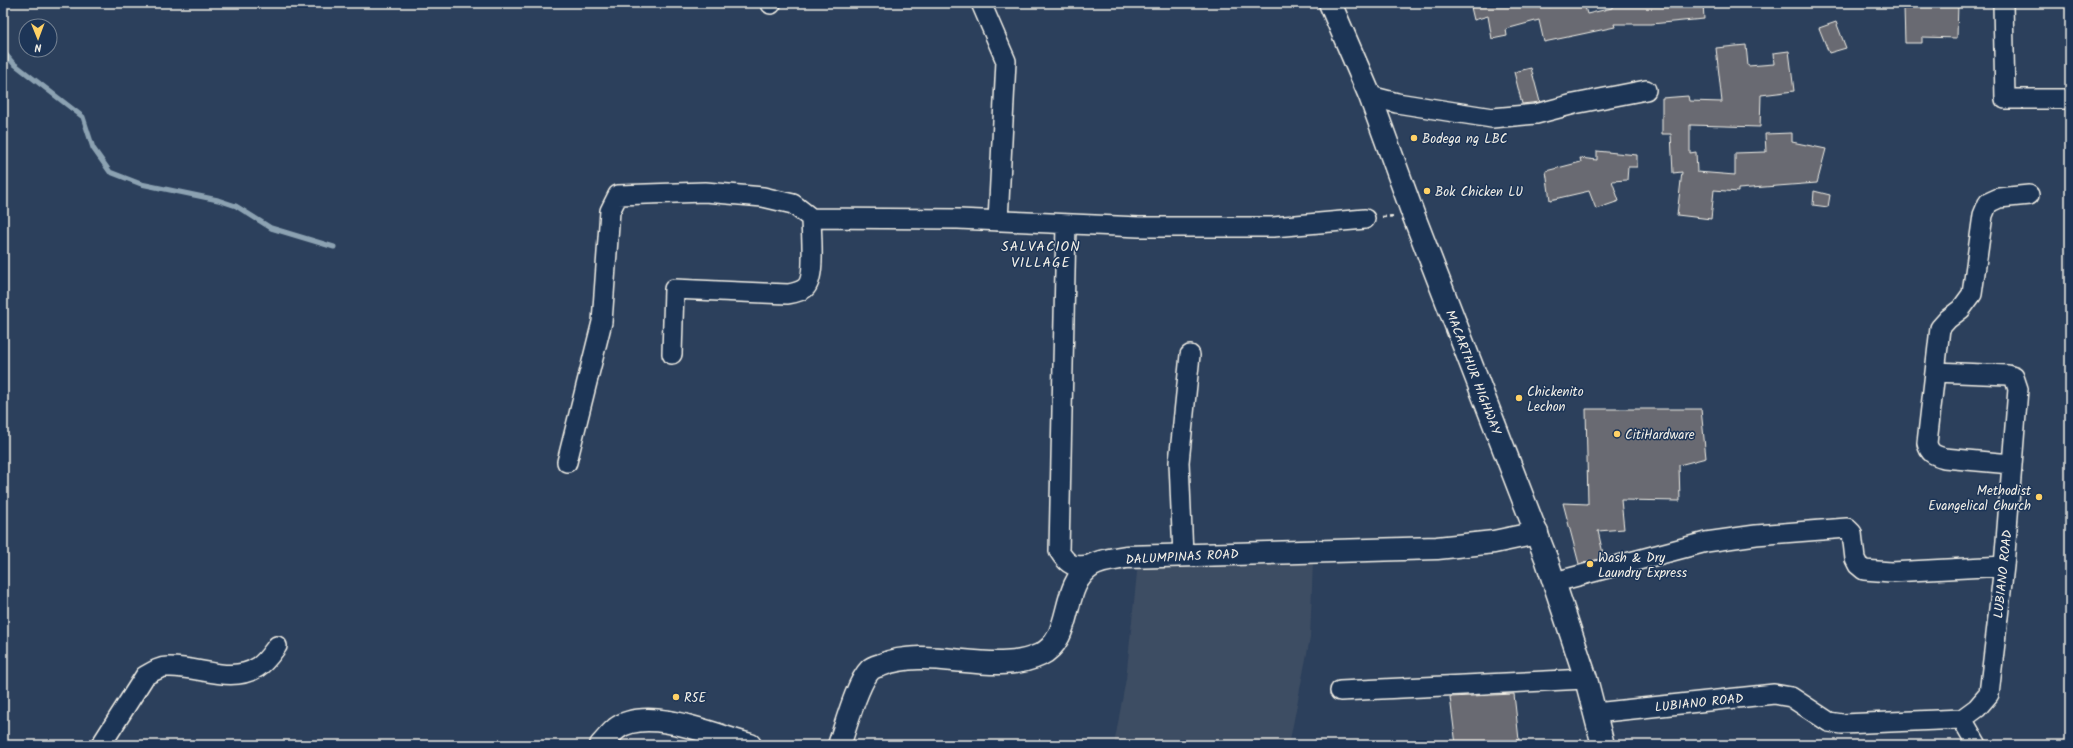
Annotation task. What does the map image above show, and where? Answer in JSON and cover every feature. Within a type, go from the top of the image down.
[{"type":"street","points":[[981,3],[1006,61],[998,221]]},
{"type":"street","points":[[2003,3],[2004,99],[2070,99]]},
{"type":"street","name":"MACARTHUR HIGHWAY","points":[[1333,4],[1370,96],[1413,214],[1555,582],[1586,679],[1603,745]]},
{"type":"street","points":[[1370,96],[1397,103],[1492,118],[1536,114],[1574,104],[1646,90]]},
{"type":"street","points":[[567,462],[602,322],[610,211],[618,195],[705,192],[763,197],[793,204],[810,218],[998,221],[1139,227],[1273,227],[1365,219]]},
{"type":"street","points":[[2011,464],[1944,458],[1930,452],[1927,443],[1940,328],[1948,319],[1962,309],[1972,294],[1983,215],[1988,203],[1999,198],[2029,195]]},
{"type":"street","points":[[672,354],[674,289],[788,294],[797,292],[806,287],[811,277],[810,218]]},
{"type":"street","points":[[1066,225],[1059,551],[1069,565],[1077,567],[1092,565]]},
{"type":"street","points":[[1183,555],[1179,462],[1190,355]]},
{"type":"street","name":"LUBIANO ROAD","points":[[1595,712],[1774,694],[1791,698],[1829,722],[1842,724],[1962,719],[1977,708],[1989,694],[2004,566],[2018,389],[2014,377],[2008,375],[1936,372]]},
{"type":"street","points":[[1555,582],[1706,542],[1756,535],[1847,528],[1852,533],[1855,559],[1858,565],[1864,570],[1891,572],[2004,566]]},
{"type":"street","name":"DALUMPINAS ROAD","points":[[1092,565],[1126,557],[1437,548],[1494,542],[1537,533]]},
{"type":"street","points":[[839,745],[859,690],[870,669],[892,661],[921,658],[982,662],[1014,661],[1040,654],[1052,646],[1062,632],[1070,595],[1082,575],[1092,565]]},
{"type":"street","points":[[101,745],[145,676],[154,670],[167,666],[228,674],[242,673],[257,668],[265,662],[277,646]]},
{"type":"street","points":[[1340,690],[1586,679]]},
{"type":"street","points":[[601,745],[617,729],[638,721],[654,719],[676,723],[750,745]]},
{"type":"street","points":[[1962,719],[1977,745]]},
{"type":"path","points":[[1365,219],[1413,214]]},
{"type":"shaded area","points":[[1313,561],[1310,638],[1289,745],[1114,745],[1126,679],[1138,563]]},
{"type":"building","points":[[1470,3],[1549,3],[1549,7],[1568,3],[1584,3],[1587,14],[1612,8],[1613,3],[1703,3],[1704,19],[1651,24],[1614,24],[1615,27],[1544,42],[1539,20],[1506,29],[1507,36],[1492,39],[1488,16],[1474,20]]},
{"type":"building","points":[[1927,3],[1958,3],[1957,38],[1922,37],[1922,43],[1905,43],[1904,7],[1927,6]]},
{"type":"building","points":[[1836,22],[1846,48],[1829,53],[1819,28]]},
{"type":"building","points":[[1746,45],[1748,66],[1774,64],[1773,53],[1789,51],[1794,91],[1761,95],[1760,127],[1690,125],[1690,153],[1696,152],[1697,172],[1735,175],[1735,153],[1766,152],[1765,134],[1792,133],[1792,142],[1826,149],[1817,183],[1738,189],[1738,192],[1714,190],[1711,219],[1677,215],[1682,172],[1673,173],[1671,134],[1662,134],[1662,98],[1688,96],[1689,101],[1722,102],[1716,48]]},
{"type":"building","points":[[1531,68],[1540,102],[1522,104],[1514,72]]},
{"type":"building","points":[[1597,151],[1637,155],[1637,167],[1628,167],[1627,180],[1612,181],[1619,201],[1596,209],[1589,191],[1550,200],[1546,171],[1581,162],[1580,158],[1597,160]]},
{"type":"building","points":[[1814,191],[1830,195],[1828,207],[1813,205]]},
{"type":"building","points":[[1586,409],[1701,409],[1706,458],[1679,465],[1680,501],[1621,500],[1624,529],[1598,531],[1604,558],[1579,564],[1563,503],[1588,504]]},
{"type":"building","points":[[1514,694],[1519,740],[1456,745],[1450,697]]},
{"type":"waterway","points":[[3,51],[13,63],[83,117],[93,148],[110,172],[141,184],[218,200],[236,206],[271,228],[334,247]]},
{"type":"place","name":"Bodega ng LBC","points":[[1414,138]]},
{"type":"place","name":"Bok Chicken LU","points":[[1427,191]]},
{"type":"place","name":"Chickenito Lechon","points":[[1519,398]]},
{"type":"place","name":"CitiHardware","points":[[1617,434]]},
{"type":"place","name":"Methodist Evangelical Church","points":[[2039,497]]},
{"type":"place","name":"Wash & Dry Laundry Express","points":[[1590,564]]},
{"type":"place","name":"R5E","points":[[676,697]]},
{"type":"district","name":"SALVACION VILLAGE","points":[[1041,254]]}]
